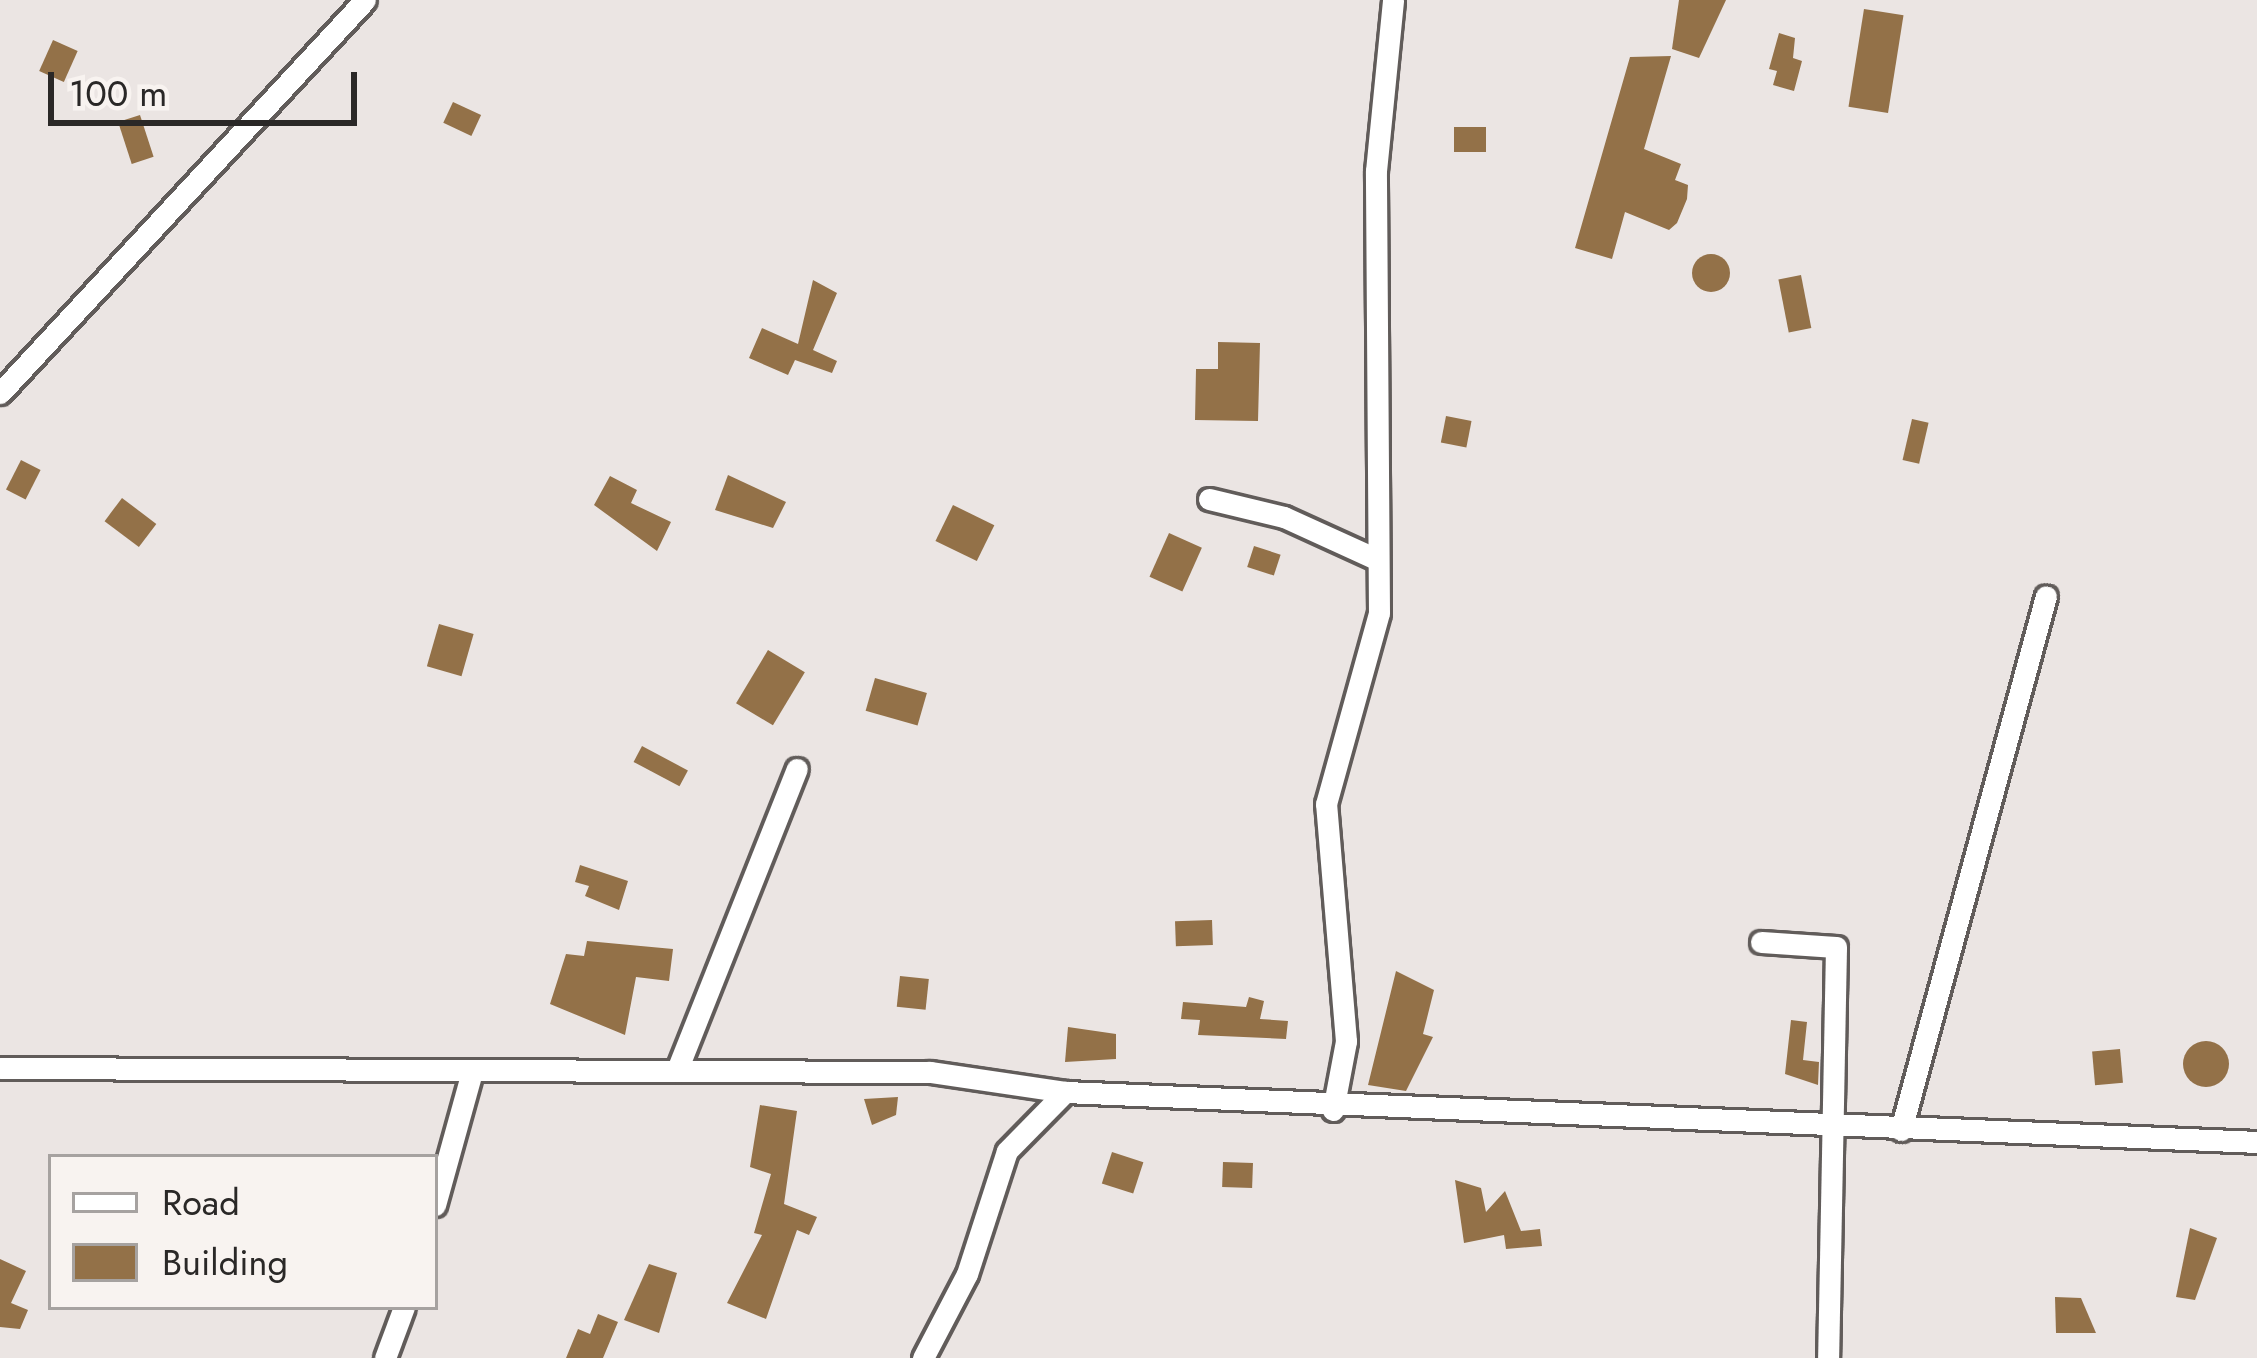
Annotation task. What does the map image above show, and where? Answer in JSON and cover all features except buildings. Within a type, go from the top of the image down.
[{"type":"street","points":[[0,393],[365,0]]},
{"type":"street","points":[[1333,1110],[1346,1041],[1326,804],[1375,640],[1376,171],[1393,0]]},
{"type":"street","points":[[1209,499],[1284,517],[1376,559]]},
{"type":"street","points":[[1901,1130],[2046,596]]},
{"type":"street","points":[[677,1070],[796,769]]},
{"type":"street","points":[[1761,942],[1836,946],[1828,1358]]},
{"type":"street","points":[[0,1068],[929,1072],[1064,1092],[1333,1110],[1833,1122],[1901,1130],[2257,1142]]},
{"type":"street","points":[[438,1194],[472,1072]]},
{"type":"street","points":[[923,1358],[967,1274],[1007,1151],[1064,1092]]},
{"type":"street","points":[[385,1358],[403,1310]]}]
